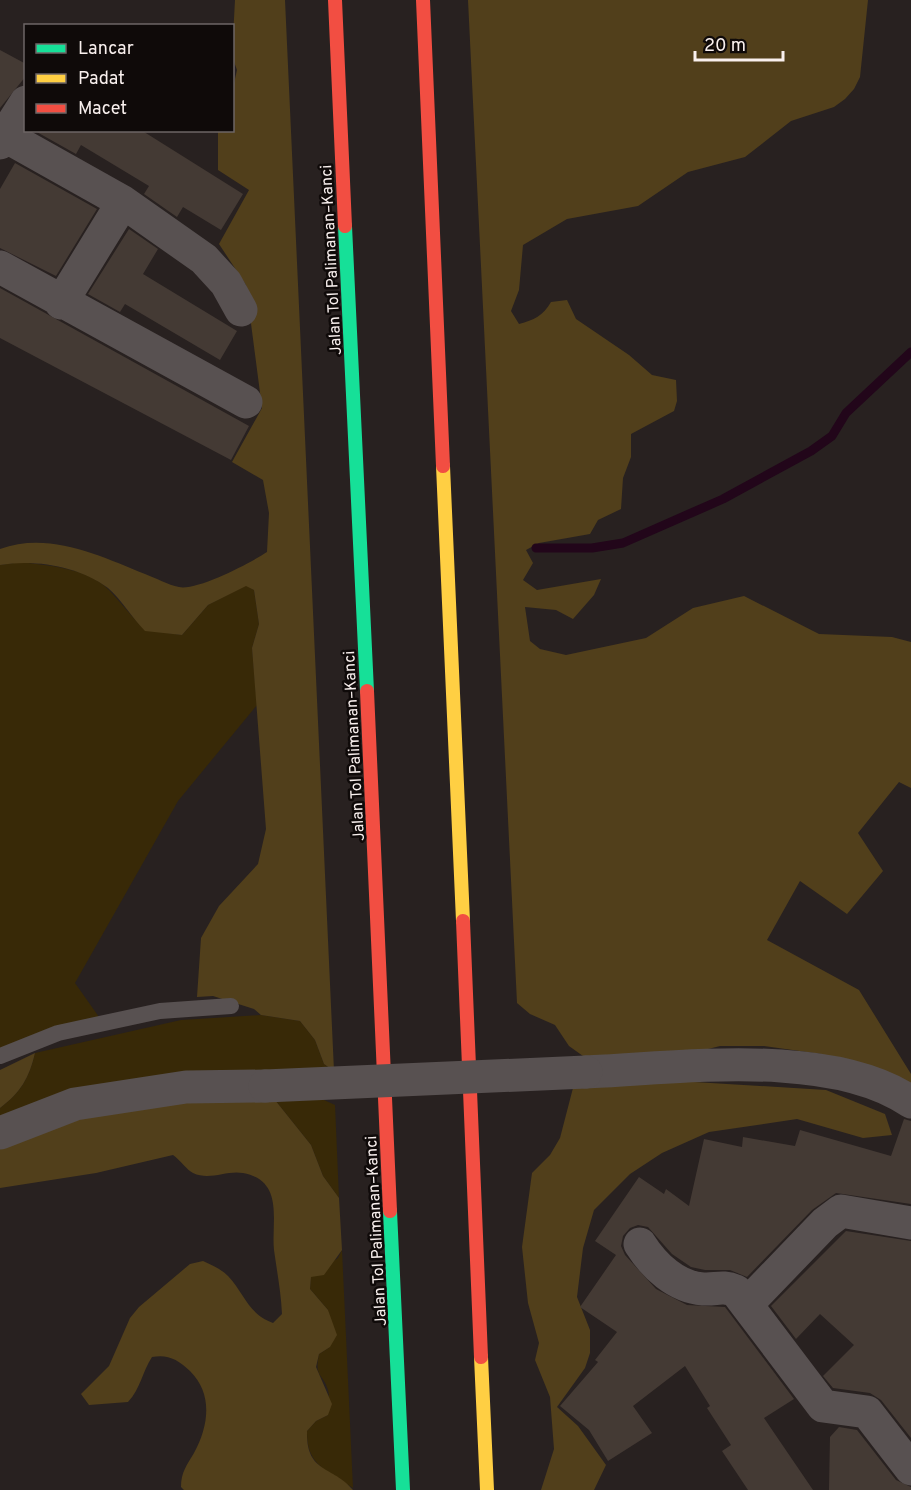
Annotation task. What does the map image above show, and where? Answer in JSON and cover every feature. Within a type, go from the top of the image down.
[{"type":"highway","name":"Jalan Tol Palimanan–Kanci","points":[[335,0],[403,1490]]},
{"type":"highway","points":[[423,0],[487,1490]]},
{"type":"street","points":[[24,105],[2,137],[123,202],[204,259],[226,283],[241,310]]},
{"type":"street","points":[[61,303],[123,202]]},
{"type":"street","points":[[0,267],[61,303],[246,402]]},
{"type":"street","points":[[0,1133],[75,1104],[186,1088],[746,1066],[792,1067],[839,1074],[869,1082],[911,1102]]},
{"type":"street","points":[[747,1304],[825,1223],[842,1211],[911,1223]]},
{"type":"street","points":[[640,1244],[651,1261],[682,1284],[704,1290],[723,1286],[736,1291],[823,1406],[867,1412],[911,1469]]},
{"type":"lane","points":[[0,1056],[58,1033],[149,1014],[231,1006]]},
{"type":"shaded area","points":[[235,0],[285,0],[334,1071],[324,1064],[315,1040],[300,1021],[261,1015],[254,1009],[213,996],[197,997],[201,938],[219,906],[258,864],[266,829],[252,648],[259,624],[254,590],[246,586],[208,605],[182,635],[145,631],[108,588],[84,574],[42,564],[0,565],[0,549],[18,544],[56,544],[92,553],[171,585],[187,587],[224,575],[267,552],[269,513],[263,480],[232,462],[262,408],[246,285],[219,244],[249,190],[218,170],[218,132],[234,132],[234,84],[237,70],[234,62]]},
{"type":"shaded area","points":[[468,0],[868,0],[860,77],[854,89],[845,99],[834,107],[791,121],[745,157],[688,172],[638,206],[567,219],[523,245],[519,290],[511,311],[519,324],[538,317],[551,302],[567,300],[576,319],[629,355],[652,375],[676,380],[677,401],[674,411],[631,434],[631,457],[623,478],[621,509],[598,520],[590,534],[539,543],[526,550],[533,563],[523,580],[537,590],[601,579],[594,595],[573,619],[556,610],[525,607],[530,641],[540,649],[566,655],[646,638],[693,608],[744,596],[819,634],[892,637],[911,642],[911,788],[899,782],[858,833],[883,871],[847,914],[800,881],[767,940],[859,990],[911,1074],[911,1093],[821,1054],[764,1046],[720,1046],[673,1058],[583,1056],[569,1046],[555,1025],[530,1014],[517,1003]]},
{"type":"shaded area","points":[[21,562],[68,569],[91,577],[110,591],[145,630],[182,635],[208,605],[246,585],[254,590],[259,624],[252,648],[257,705],[178,801],[75,983],[99,1017],[0,1049],[0,565]]},
{"type":"shaded area","points":[[261,1015],[300,1021],[315,1040],[324,1064],[334,1071],[0,1121],[0,1108],[23,1084],[35,1053],[181,1020]]},
{"type":"shaded area","points":[[35,1053],[23,1084],[0,1108],[0,1070]]},
{"type":"shaded area","points":[[678,1081],[826,1090],[885,1114],[892,1135],[863,1138],[797,1119],[709,1132],[662,1153],[630,1174],[594,1210],[583,1248],[577,1297],[590,1330],[590,1353],[585,1368],[557,1407],[578,1426],[606,1465],[594,1490],[541,1490],[554,1449],[550,1397],[535,1360],[539,1343],[528,1303],[522,1247],[532,1173],[550,1155],[560,1138],[573,1088]]},
{"type":"shaded area","points":[[271,1095],[324,1100],[335,1105],[339,1198],[323,1176],[311,1145]]},
{"type":"shaded area","points":[[271,1095],[311,1145],[323,1176],[339,1198],[342,1250],[324,1275],[311,1277],[310,1289],[328,1310],[337,1335],[330,1347],[319,1354],[316,1367],[332,1404],[328,1415],[316,1421],[307,1431],[308,1445],[316,1462],[353,1490],[184,1490],[181,1487],[182,1477],[203,1432],[206,1410],[202,1390],[186,1367],[167,1357],[152,1357],[136,1391],[128,1402],[89,1405],[81,1394],[109,1366],[130,1318],[139,1307],[190,1264],[203,1261],[222,1271],[234,1283],[252,1309],[265,1319],[273,1323],[282,1314],[274,1250],[273,1204],[270,1193],[265,1184],[256,1177],[237,1172],[212,1176],[199,1175],[191,1172],[173,1155],[96,1173],[0,1188],[0,1144],[107,1109]]},
{"type":"shaded area","points":[[342,1250],[353,1488],[320,1466],[314,1459],[310,1452],[307,1431],[316,1421],[328,1415],[329,1399],[328,1390],[318,1371],[319,1354],[330,1347],[328,1310],[310,1289],[311,1276],[338,1258]]},
{"type":"building","points":[[0,50],[24,63],[24,78],[0,108]]},
{"type":"building","points":[[37,132],[144,132],[243,194],[221,230],[183,207],[177,217],[144,194],[149,186],[81,145],[76,154]]},
{"type":"building","points":[[15,163],[97,209],[56,276],[0,248],[0,189]]},
{"type":"building","points":[[129,229],[158,249],[143,274],[237,331],[220,360],[125,304],[120,312],[88,294]]},
{"type":"building","points":[[0,288],[249,426],[231,460],[0,338]]},
{"type":"building","points":[[904,1119],[911,1121],[911,1204],[836,1193],[812,1210],[747,1277],[730,1270],[705,1270],[691,1267],[672,1254],[648,1227],[638,1225],[630,1228],[623,1236],[621,1246],[625,1255],[656,1289],[687,1305],[725,1307],[794,1399],[764,1418],[813,1490],[748,1490],[722,1451],[731,1445],[707,1408],[710,1406],[685,1366],[633,1406],[652,1433],[608,1461],[589,1430],[560,1406],[598,1362],[595,1360],[617,1332],[580,1307],[616,1255],[595,1241],[639,1177],[664,1194],[666,1189],[689,1206],[704,1139],[742,1147],[743,1137],[795,1146],[800,1130],[891,1156]]},
{"type":"building","points":[[846,1231],[911,1241],[911,1438],[881,1400],[870,1393],[833,1388],[823,1376],[854,1345],[820,1314],[796,1339],[771,1306]]},
{"type":"building","points":[[839,1427],[857,1430],[896,1480],[911,1487],[911,1490],[829,1490],[830,1437]]},
{"type":"waterway","points":[[536,548],[592,548],[623,543],[723,499],[811,451],[832,436],[846,413],[911,352]]},
{"type":"traffic: fast","points":[[345,226],[367,691]]},
{"type":"traffic: fast","points":[[390,1211],[403,1490]]},
{"type":"traffic: slow","points":[[443,466],[463,921]]},
{"type":"traffic: slow","points":[[481,1357],[487,1490]]},
{"type":"traffic: jam","points":[[335,0],[345,226]]},
{"type":"traffic: jam","points":[[423,0],[443,466]]},
{"type":"traffic: jam","points":[[367,691],[390,1211]]},
{"type":"traffic: jam","points":[[463,921],[481,1357]]}]
